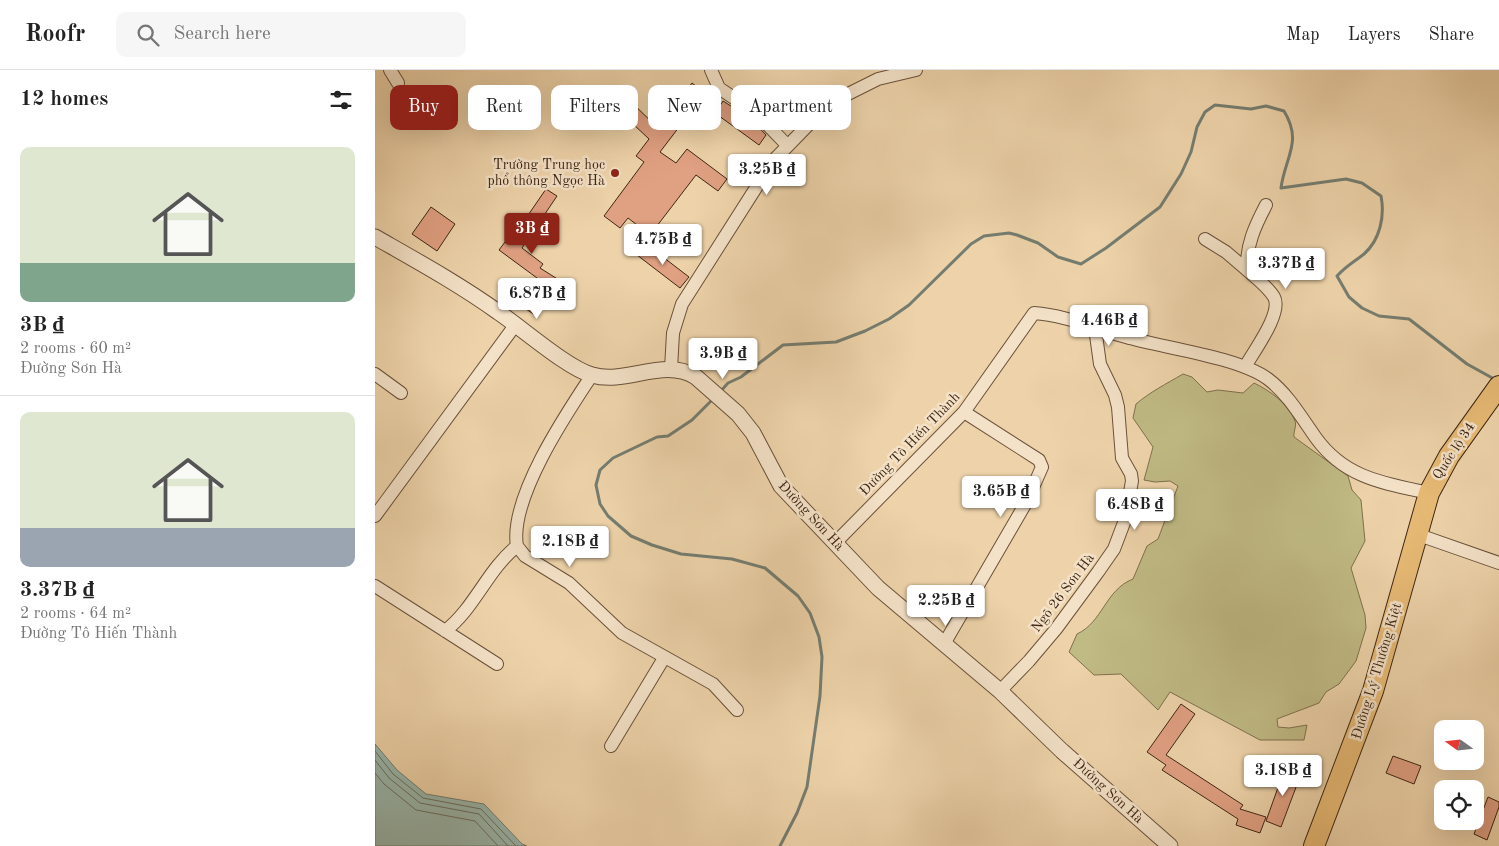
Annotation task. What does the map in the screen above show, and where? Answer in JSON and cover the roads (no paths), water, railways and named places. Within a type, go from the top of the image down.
[{"type":"highway","name":"Quốc lộ 34","points":[[1429,493],[1449,456],[1497,389]]},
{"type":"highway","name":"Đường Lý Thường Kiệt","points":[[1314,846],[1373,691],[1429,493]]},
{"type":"street","points":[[390,70],[397,83]]},
{"type":"street","points":[[711,70],[719,88],[756,113],[787,145]]},
{"type":"street","points":[[671,368],[673,333],[682,304],[773,161],[820,114],[849,93],[878,79],[915,70]]},
{"type":"street","points":[[1247,270],[1247,250],[1266,205]]},
{"type":"street","name":"Đường Sơn Hà","points":[[375,236],[462,288],[570,363],[592,375],[616,377],[671,368],[688,372],[696,377],[731,406],[753,434],[781,486],[836,542],[877,588],[1000,691],[1062,751],[1170,846]]},
{"type":"street","points":[[1205,239],[1226,252],[1247,270],[1273,295],[1277,306],[1273,319],[1245,367]]},
{"type":"street","name":"Đường Tô Hiến Thành","points":[[836,542],[964,412],[1034,313],[1245,367],[1259,373],[1275,385],[1299,412],[1326,449],[1356,473],[1390,485],[1429,493]]},
{"type":"street","points":[[375,516],[516,324]]},
{"type":"street","name":"Ngõ 26 Sơn Hà","points":[[1000,691],[1056,629],[1114,549],[1125,520],[1132,481],[1131,474],[1123,464],[1115,395],[1100,364],[1095,328]]},
{"type":"street","points":[[375,374],[401,393]]},
{"type":"street","points":[[592,375],[561,422],[525,496],[516,525],[517,546],[525,556],[569,583],[622,633],[713,684],[737,710]]},
{"type":"street","points":[[944,644],[1017,518],[1042,467],[1039,460],[964,412]]},
{"type":"street","points":[[1416,534],[1499,563]]},
{"type":"street","points":[[445,631],[464,615],[491,571],[517,546]]},
{"type":"street","points":[[375,586],[497,664]]},
{"type":"street","points":[[611,746],[664,658]]},
{"type":"water","points":[[375,744],[397,770],[426,794],[484,804],[522,844],[527,846],[375,846]]},
{"type":"waterway","points":[[720,392],[728,383],[741,377],[783,345],[836,342],[889,319],[909,305],[971,244],[984,236],[1009,233],[1017,235],[1038,243],[1058,257],[1081,264],[1106,248],[1160,207],[1181,174],[1191,152],[1197,127],[1205,112],[1215,105],[1251,109],[1266,106],[1284,111],[1292,132],[1292,141],[1281,188],[1346,179],[1362,183],[1381,196],[1382,219],[1374,242],[1364,254],[1337,276],[1349,297],[1362,308],[1379,316],[1409,319],[1467,364],[1496,380]]},
{"type":"waterway","points":[[714,398],[692,420],[668,436],[657,437],[613,458],[600,470],[596,485],[600,504],[608,516],[631,536],[681,554],[732,559],[765,568],[798,596],[810,613],[819,637],[822,657],[820,696],[807,787],[797,813],[780,846]]},
{"type":"place","name":"Trường Trung học phổ thông Ngọc Hà","points":[[615,173]]}]
